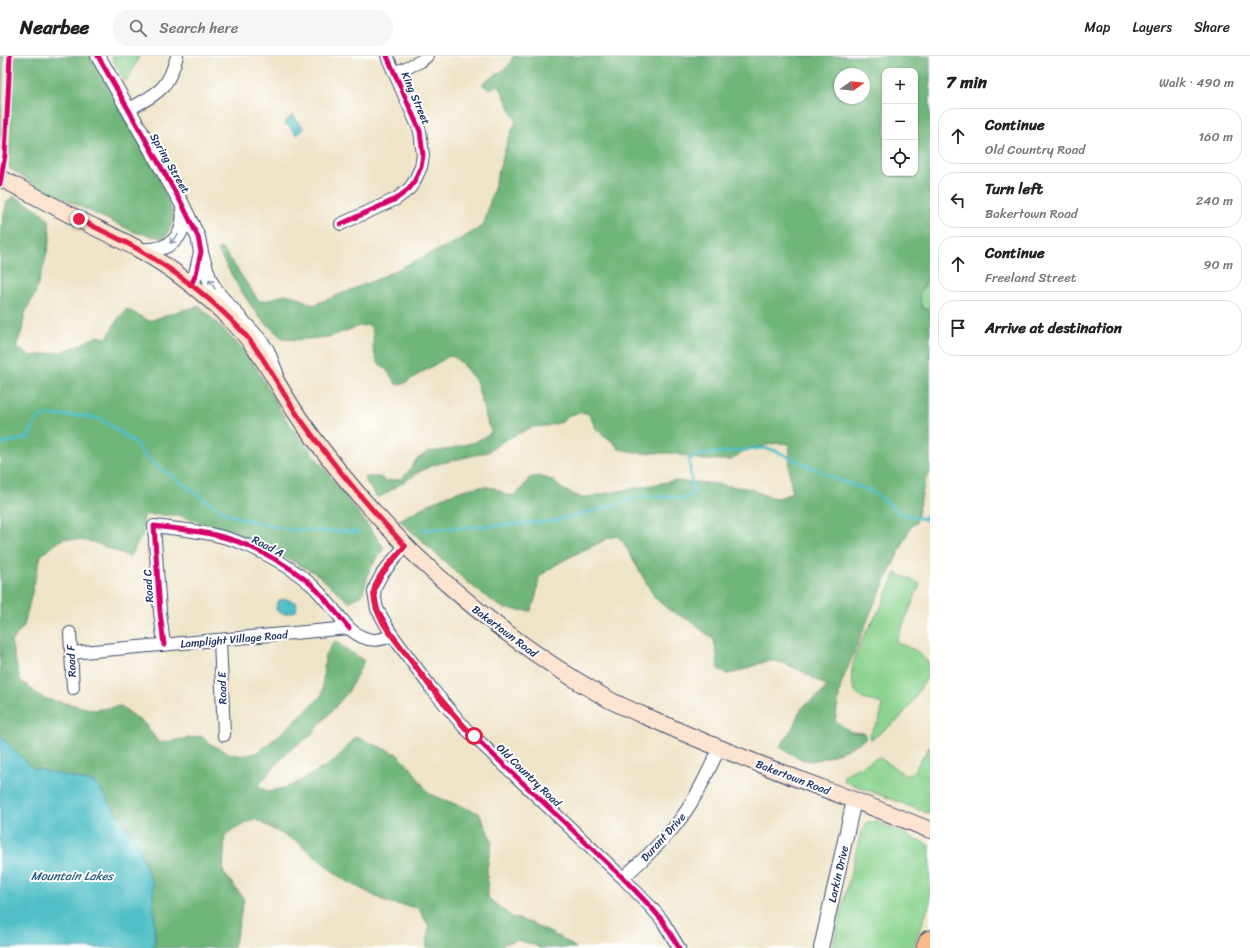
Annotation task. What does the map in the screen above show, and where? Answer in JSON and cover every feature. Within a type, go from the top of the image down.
[{"type":"highway","points":[[927,948],[930,941]]},
{"type":"main road","name":"Bakertown Road","points":[[0,178],[140,250],[191,284],[242,331],[261,356],[300,419],[349,484],[405,546],[484,616],[544,661],[608,699],[718,749],[930,830]]},
{"type":"street","name":"Spring Street","points":[[98,56],[182,204],[198,237],[201,252],[196,274],[191,284]]},
{"type":"street","points":[[128,110],[162,89],[171,75],[177,56]]},
{"type":"street","name":"King Street","points":[[341,224],[396,199],[409,189],[421,167],[424,155],[420,131],[386,56]]},
{"type":"street","points":[[395,73],[421,61],[427,56]]},
{"type":"street","points":[[140,250],[149,251],[164,247],[176,238],[184,225],[182,204]]},
{"type":"street","points":[[201,252],[207,274],[219,295],[267,350],[280,385]]},
{"type":"street","name":"Road A","points":[[154,526],[217,535],[233,540],[273,559],[296,572],[312,586],[349,628]]},
{"type":"street","name":"Road C","points":[[154,526],[160,612],[164,645]]},
{"type":"street","name":"Old Country Road","points":[[405,546],[382,574],[374,592],[377,609],[392,635],[436,694],[465,728],[623,878],[662,920],[679,948]]},
{"type":"street","points":[[349,628],[361,637],[372,641],[392,635]]},
{"type":"street","name":"Lamplight Village Road","points":[[71,653],[349,628]]},
{"type":"street","name":"Road F","points":[[70,633],[73,688]]},
{"type":"street","name":"Road E","points":[[220,640],[224,735]]},
{"type":"street","name":"Durant Drive","points":[[623,878],[676,826],[701,787],[718,749]]},
{"type":"street","name":"Larkin Drive","points":[[821,948],[854,800]]},
{"type":"green space","points":[[0,56],[4,56],[0,148]]},
{"type":"green space","points":[[14,56],[91,56],[154,166],[175,218],[165,239],[134,232],[37,186],[9,168]]},
{"type":"green space","points":[[111,56],[139,56],[131,74],[125,82]]},
{"type":"green space","points":[[513,56],[930,56],[930,276],[919,294],[922,308],[930,310],[930,473],[925,481],[916,523],[911,526],[873,607],[841,684],[835,721],[851,732],[864,733],[866,738],[845,750],[819,760],[811,761],[798,758],[780,747],[793,727],[799,712],[805,705],[821,694],[827,686],[790,666],[775,661],[763,662],[730,674],[726,674],[718,669],[714,640],[689,620],[669,610],[655,598],[623,542],[617,536],[609,538],[572,556],[555,565],[539,577],[536,596],[531,611],[505,609],[496,604],[467,582],[399,520],[445,496],[471,488],[494,488],[510,496],[521,489],[529,478],[538,476],[552,480],[562,489],[582,498],[673,481],[709,483],[752,489],[764,495],[776,498],[782,497],[792,492],[789,470],[789,444],[778,443],[753,448],[742,452],[731,460],[703,460],[672,453],[640,453],[619,449],[613,442],[597,430],[588,413],[578,413],[569,415],[562,422],[546,426],[532,427],[503,441],[488,452],[433,465],[419,472],[385,494],[379,497],[376,496],[364,479],[366,477],[380,477],[385,481],[401,479],[409,471],[416,460],[428,452],[445,450],[475,442],[490,434],[491,430],[488,425],[476,381],[461,363],[454,357],[449,356],[403,384],[397,385],[387,370],[378,363],[373,349],[373,333],[369,325],[360,326],[329,337],[295,340],[282,338],[260,318],[239,288],[217,249],[221,248],[226,253],[259,301],[269,300],[285,294],[297,297],[313,305],[373,281],[459,240],[478,229],[484,223],[507,142],[516,121],[499,85],[489,89],[482,84],[505,69]]},
{"type":"green space","points":[[13,196],[39,210],[49,220],[50,239],[35,294],[25,313],[22,330],[16,348],[31,356],[61,352],[78,346],[97,336],[107,338],[117,320],[127,309],[149,321],[200,306],[248,354],[286,419],[384,548],[370,569],[362,595],[349,602],[317,574],[249,539],[178,515],[144,515],[142,536],[129,557],[94,542],[64,538],[41,555],[24,626],[11,642],[20,680],[43,698],[95,710],[121,706],[146,725],[159,743],[201,736],[213,745],[227,752],[250,755],[259,751],[272,741],[322,695],[325,655],[335,641],[364,661],[348,692],[310,736],[287,752],[258,786],[269,792],[293,785],[335,761],[356,737],[397,754],[411,768],[429,794],[479,813],[492,841],[487,869],[488,898],[512,917],[531,923],[565,940],[576,948],[538,948],[537,946],[517,940],[503,944],[503,948],[426,948],[429,926],[418,908],[386,902],[341,878],[299,843],[254,819],[225,835],[223,872],[244,899],[234,948],[135,948],[0,767],[0,233],[7,202]]},
{"type":"green space","points":[[930,276],[930,310],[922,308],[919,294]]},
{"type":"green space","points":[[896,573],[920,584],[896,642],[919,652],[924,659],[930,663],[930,673],[900,718],[870,739],[869,735],[879,721],[883,705],[864,699],[858,695],[853,685],[851,674],[853,662],[863,638],[881,607]]},
{"type":"green space","points":[[930,746],[930,814],[844,781],[843,778],[846,774],[879,757],[905,775],[912,774]]},
{"type":"green space","points":[[876,821],[930,846],[930,903],[913,948],[832,948],[861,832],[867,822]]},
{"type":"water","points":[[293,115],[304,129],[297,135],[288,125],[287,126],[285,122]]},
{"type":"water","points":[[286,599],[297,603],[296,611],[284,614],[276,610],[277,602],[279,602],[279,600]]},
{"type":"water","name":"Mountain Lakes","points":[[0,736],[33,768],[96,783],[135,839],[153,885],[155,944],[152,948],[0,948]]},
{"type":"waterway","points":[[0,446],[3,443],[28,438],[33,426],[39,418],[50,415],[85,416],[101,419],[135,443],[147,458],[159,467],[219,509],[233,516],[291,530],[359,532]]},
{"type":"waterway","points":[[421,530],[554,521],[615,505],[635,498],[647,496],[686,498],[693,494],[689,460],[695,455],[763,448],[776,451],[841,481],[868,490],[882,498],[900,514],[930,520]]},
{"type":"waterway","points":[[923,519],[930,512]]},
{"type":"cycle path","points":[[0,184],[5,155],[10,56]]},
{"type":"cycle path","points":[[98,56],[182,204],[198,237],[201,252],[196,274],[191,285]]},
{"type":"cycle path","points":[[341,224],[396,199],[409,189],[421,167],[423,155],[420,131],[387,56]]},
{"type":"cycle path","points":[[164,645],[160,612],[154,526],[215,535],[228,538],[254,548],[280,562],[313,586],[349,628]]},
{"type":"cycle path","points":[[405,546],[382,574],[374,592],[377,609],[392,635],[432,689],[465,728],[623,878],[662,920],[679,948]]},
{"type":"route","points":[[79,219],[140,250],[176,273],[191,284],[233,321],[251,342],[280,385],[300,419],[349,484],[405,546],[382,574],[376,585],[374,598],[377,609],[383,622],[392,635],[447,708],[474,736]]}]
